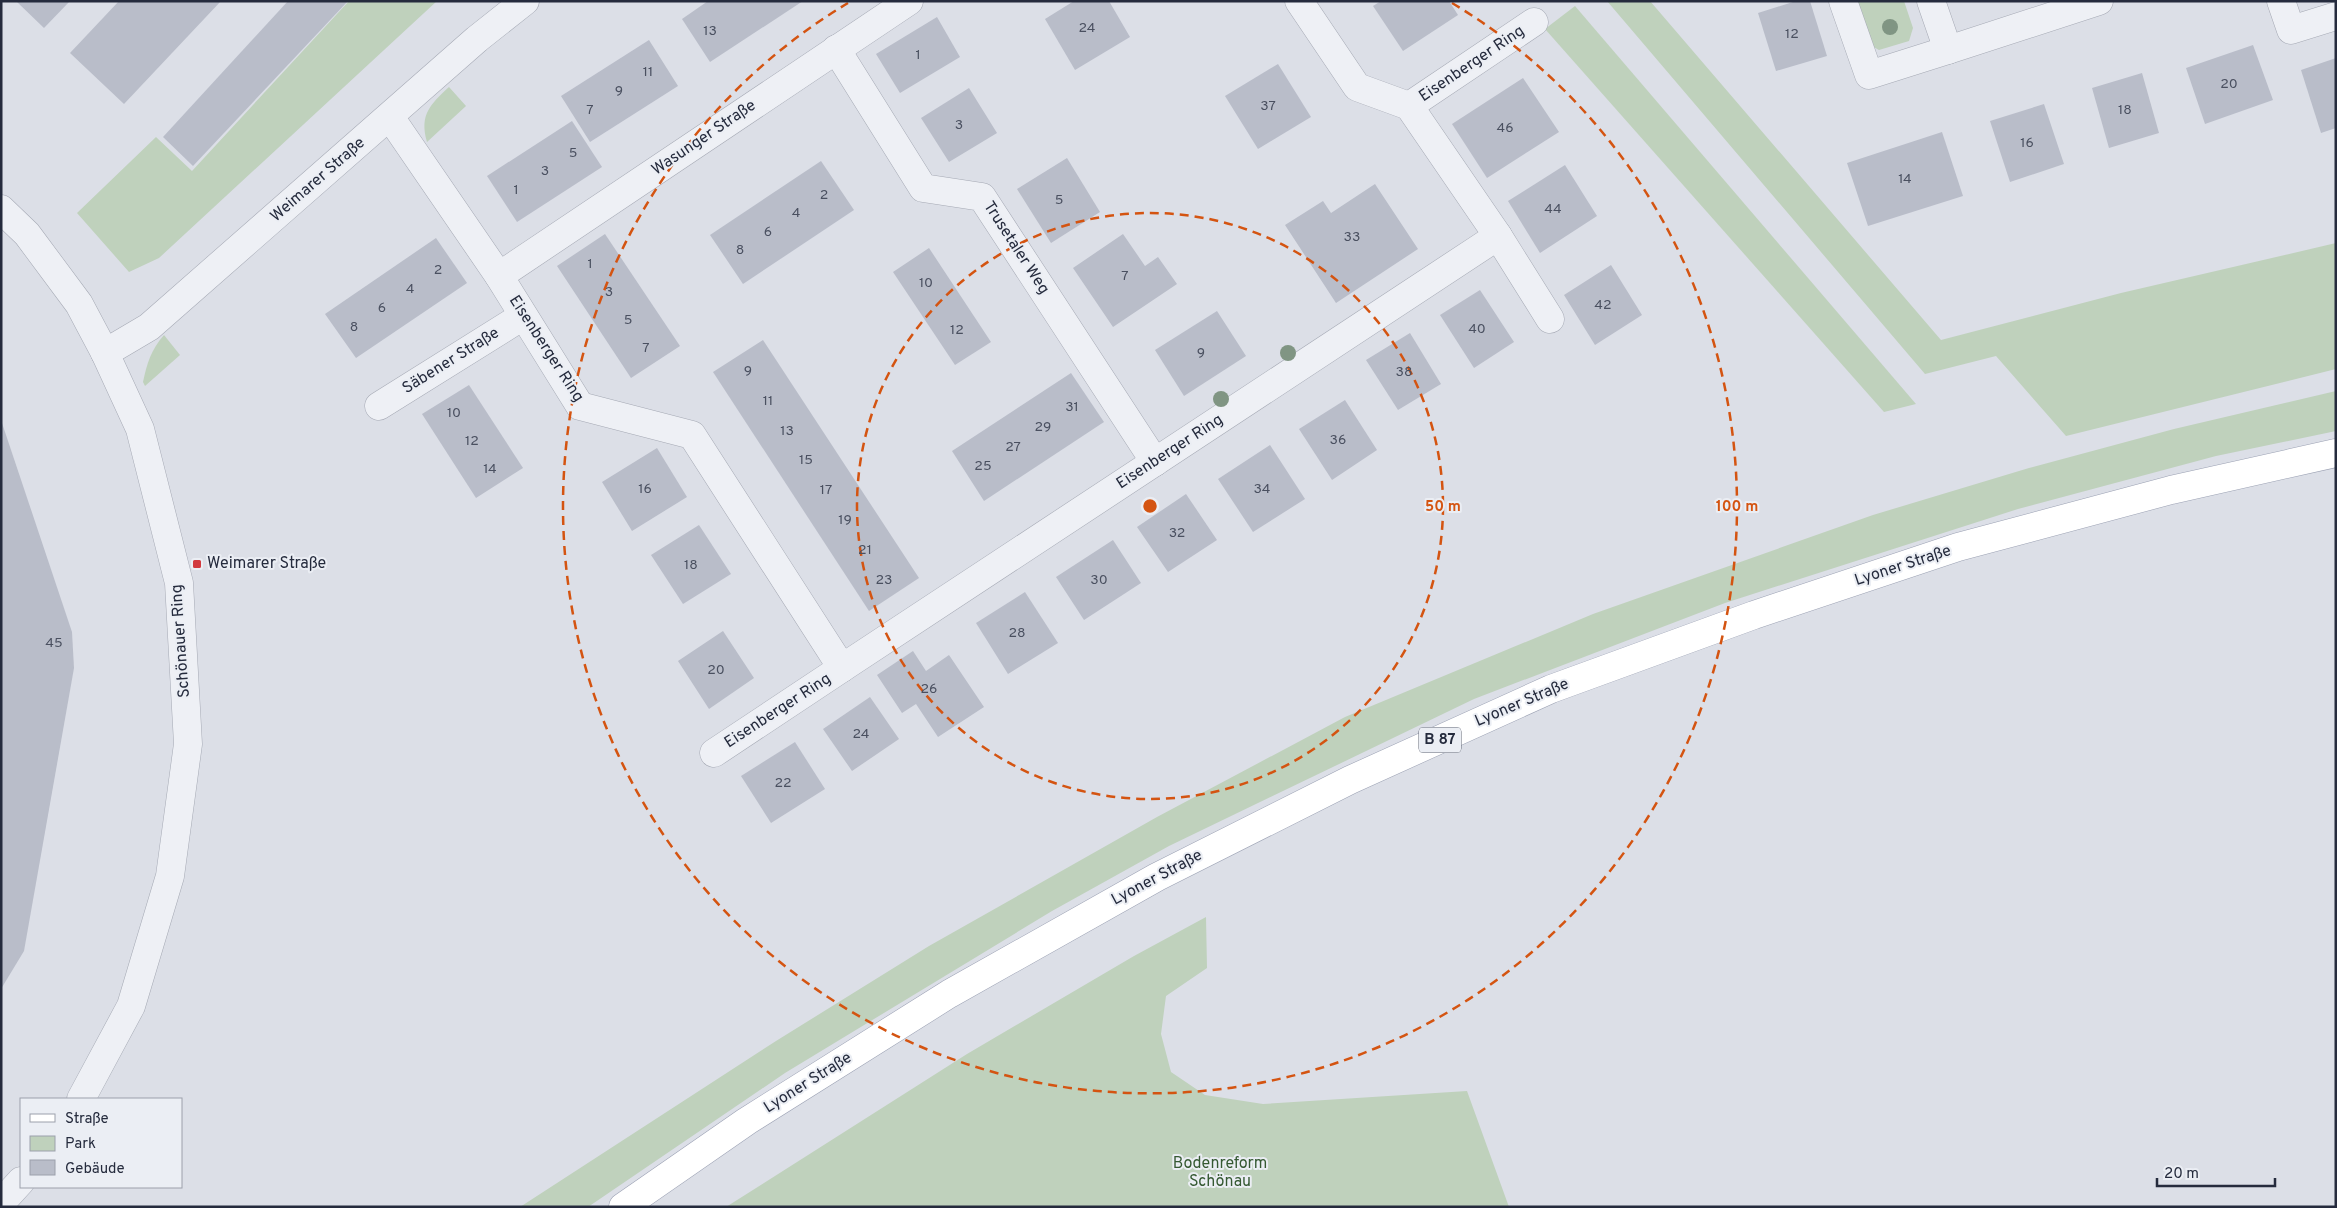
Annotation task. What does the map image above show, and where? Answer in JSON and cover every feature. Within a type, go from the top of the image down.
[{"type":"main road","name":"Lyoner Straße","points":[[623,1207],[747,1121],[949,994],[1157,877],[1350,780],[1551,690],[1754,615],[1958,547],[2171,490],[2336,453]]},
{"type":"street","name":"Weimarer Straße","points":[[105,353],[150,327],[477,39],[525,1]]},
{"type":"street","name":"Wasunger Straße","points":[[499,276],[909,1]]},
{"type":"street","name":"Eisenberger Ring","points":[[1300,1],[1357,87],[1409,106],[1498,236],[1550,319]]},
{"type":"street","points":[[1843,1],[1869,74],[2099,1]]},
{"type":"street","points":[[1931,1],[1948,50]]},
{"type":"street","points":[[2281,1],[2291,30],[2336,16]]},
{"type":"street","name":"Eisenberger Ring","points":[[1409,106],[1534,22]]},
{"type":"street","name":"Trusetaler Weg","points":[[836,49],[923,188],[982,197],[1155,462]]},
{"type":"street","name":"Eisenberger Ring","points":[[390,117],[499,276],[580,406],[692,435],[842,668]]},
{"type":"street","name":"Schönauer Ring","points":[[1,209],[27,234],[79,304],[105,353],[140,429],[179,584],[188,744],[170,876],[131,1006],[82,1098]]},
{"type":"street","name":"Eisenberger Ring","points":[[714,753],[1498,236]]},
{"type":"street","name":"Säbener Straße","points":[[379,406],[523,316]]},
{"type":"street","points":[[1,1203],[20,1182]]},
{"type":"green space","points":[[349,1],[437,1],[159,258],[129,272],[77,213],[156,137],[192,171]]},
{"type":"green space","points":[[1607,1],[1650,1],[1941,340],[2121,293],[2336,243],[2336,369],[2066,436],[1996,356],[1925,374]]},
{"type":"green space","points":[[1853,1],[1904,1],[1913,28],[1909,41],[1879,50],[1868,44]]},
{"type":"green space","points":[[1575,6],[1916,404],[1884,412],[1545,29]]},
{"type":"green space","points":[[449,87],[466,106],[427,142],[425,124],[428,110]]},
{"type":"green space","points":[[164,335],[180,355],[145,386],[143,382],[148,363],[153,351]]},
{"type":"green space","points":[[2336,391],[2336,431],[2216,456],[2018,509],[1725,603],[1474,699],[1169,846],[1052,911],[785,1073],[588,1207],[520,1207],[776,1041],[929,946],[1157,817],[1345,717],[1593,614],[1873,515],[2029,468],[2174,429]]},
{"type":"green space","name":"Bodenreform Schönau","points":[[1206,917],[1207,968],[1166,996],[1161,1034],[1171,1072],[1205,1095],[1263,1104],[1467,1091],[1509,1207],[726,1207],[967,1054],[1134,956]]},
{"type":"building","points":[[16,1],[70,1],[44,28]]},
{"type":"building","points":[[119,1],[221,1],[124,104],[70,53]]},
{"type":"building","points":[[288,1],[348,1],[193,166],[163,137]]},
{"type":"building","points":[[708,1],[803,1],[710,62],[682,19]]},
{"type":"building","points":[[1074,1],[1109,1],[1130,37],[1075,70],[1045,19]]},
{"type":"building","points":[[1381,1],[1449,1],[1458,15],[1403,51],[1373,6]]},
{"type":"building","points":[[1796,1],[1810,1],[1827,56],[1776,71],[1758,13]]},
{"type":"building","points":[[937,17],[960,57],[900,93],[876,54]]},
{"type":"building","points":[[649,40],[678,86],[590,142],[561,96]]},
{"type":"building","points":[[2253,45],[2273,100],[2205,124],[2186,68]]},
{"type":"building","points":[[2336,58],[2336,128],[2321,133],[2301,70]]},
{"type":"building","points":[[1278,64],[1311,117],[1258,149],[1225,96]]},
{"type":"building","points":[[2142,73],[2159,133],[2109,148],[2092,88]]},
{"type":"building","points":[[1523,78],[1559,132],[1487,178],[1452,124]]},
{"type":"building","points":[[969,88],[997,133],[949,162],[921,118]]},
{"type":"building","points":[[2044,104],[2064,164],[2010,182],[1990,121]]},
{"type":"building","points":[[572,121],[602,167],[517,222],[487,176]]},
{"type":"building","points":[[1942,132],[1963,196],[1868,226],[1847,163]]},
{"type":"building","points":[[1067,158],[1100,212],[1051,243],[1017,189]]},
{"type":"building","points":[[821,161],[854,210],[743,284],[710,235]]},
{"type":"building","points":[[1565,165],[1597,216],[1540,253],[1508,201]]},
{"type":"building","points":[[1375,184],[1418,249],[1336,303],[1285,225],[1323,201],[1331,213]]},
{"type":"building","points":[[605,234],[680,346],[631,378],[557,266]]},
{"type":"building","points":[[1123,234],[1145,266],[1158,257],[1177,284],[1113,327],[1073,268]]},
{"type":"building","points":[[436,238],[467,283],[356,358],[325,314]]},
{"type":"building","points":[[929,248],[991,342],[955,365],[893,272]]},
{"type":"building","points":[[1611,265],[1642,315],[1595,345],[1564,295]]},
{"type":"building","points":[[1480,290],[1514,342],[1474,368],[1440,315]]},
{"type":"building","points":[[1217,311],[1246,356],[1184,396],[1155,350]]},
{"type":"building","points":[[1410,333],[1441,384],[1398,410],[1366,360]]},
{"type":"building","points":[[763,340],[919,578],[869,611],[713,372]]},
{"type":"building","points":[[1071,373],[1104,422],[984,501],[952,451]]},
{"type":"building","points":[[469,385],[523,468],[476,498],[422,414]]},
{"type":"building","points":[[1345,400],[1377,450],[1332,480],[1299,429]]},
{"type":"building","points":[[2,423],[72,632],[74,668],[24,951],[1,989]]},
{"type":"building","points":[[1270,445],[1305,499],[1253,532],[1218,479]]},
{"type":"building","points":[[657,448],[687,497],[632,531],[602,482]]},
{"type":"building","points":[[1186,494],[1217,540],[1168,572],[1137,527]]},
{"type":"building","points":[[699,525],[731,574],[683,604],[651,555]]},
{"type":"building","points":[[1113,540],[1141,583],[1084,620],[1056,577]]},
{"type":"building","points":[[1025,592],[1058,643],[1008,674],[976,623]]},
{"type":"building","points":[[723,631],[754,678],[709,709],[678,661]]},
{"type":"building","points":[[913,651],[926,671],[949,655],[984,707],[938,737],[916,704],[902,713],[877,675]]},
{"type":"building","points":[[870,697],[899,739],[852,771],[823,729]]},
{"type":"building","points":[[795,742],[825,789],[771,823],[741,776]]},
{"type":"place","name":"Weimarer Straße","points":[[197,564]]}]
